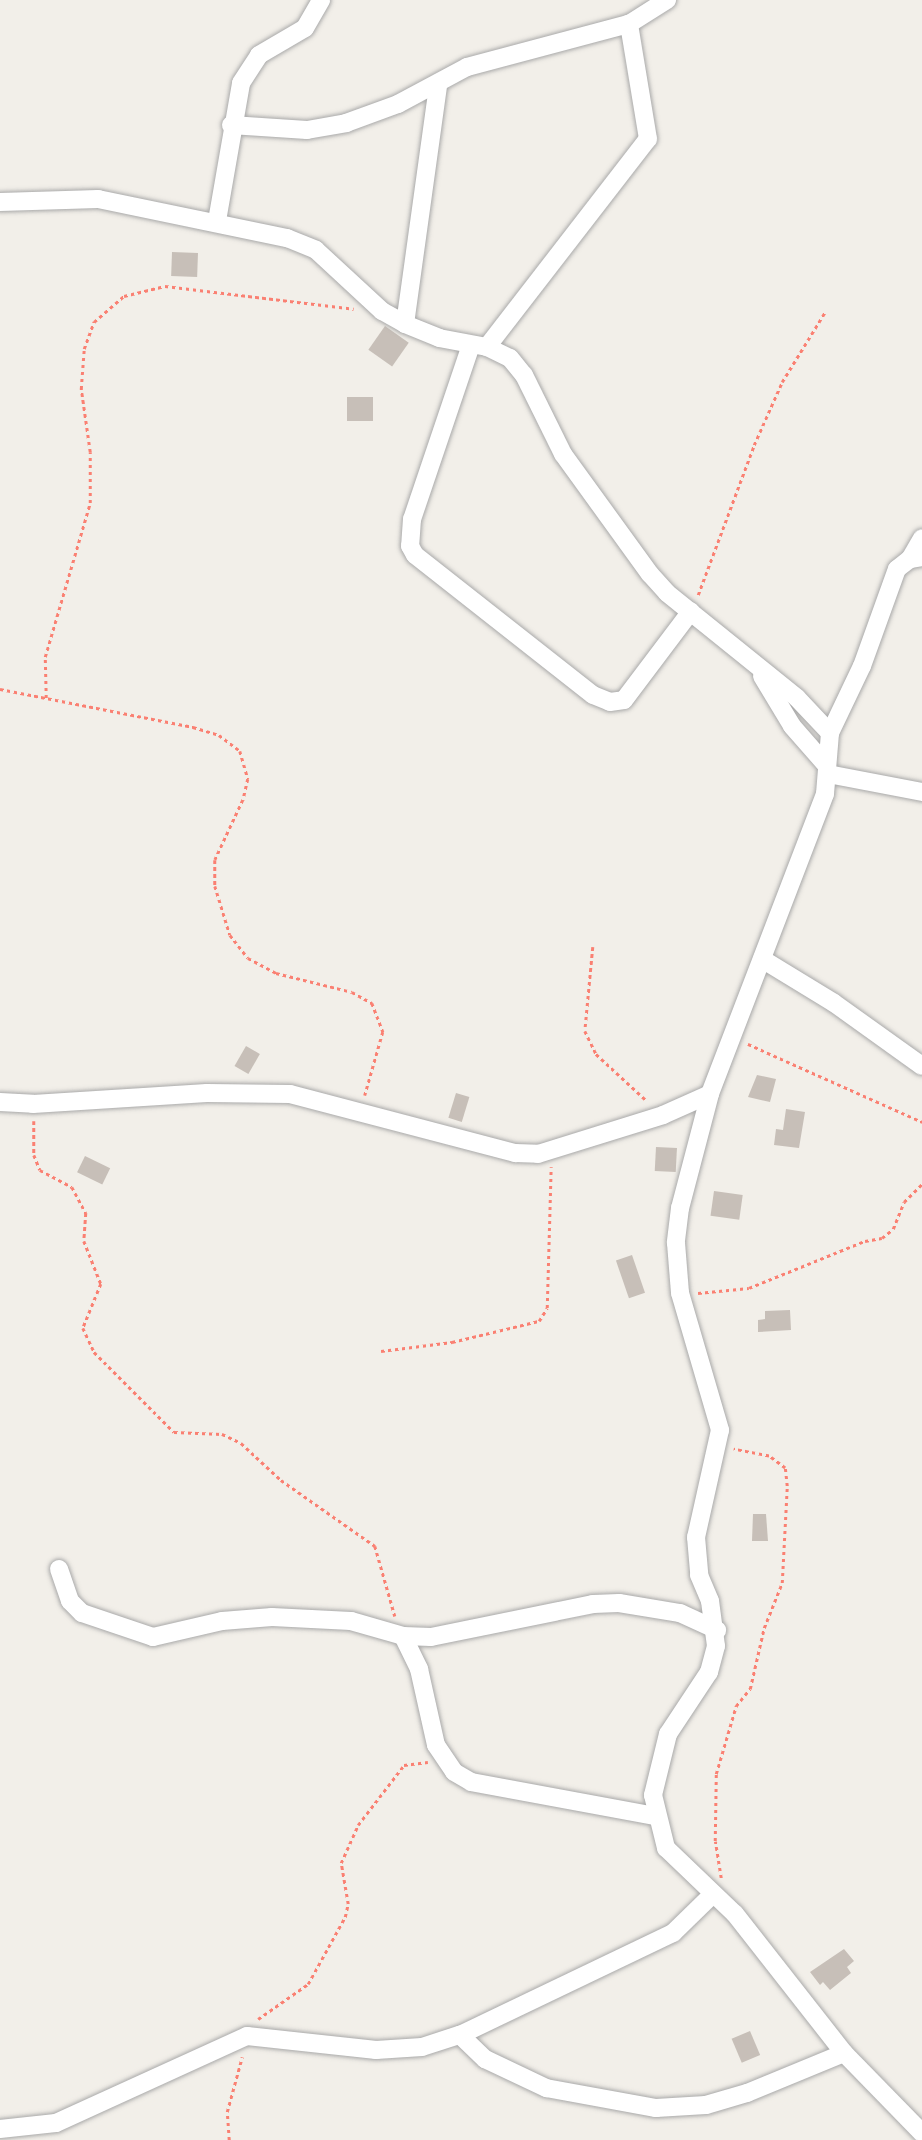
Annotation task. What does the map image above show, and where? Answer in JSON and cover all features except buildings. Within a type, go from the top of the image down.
[{"type":"street","points":[[217,221],[231,125],[241,83],[259,55],[305,28],[321,0]]},
{"type":"street","points":[[231,125],[307,130],[346,122],[438,85],[467,66],[629,24],[667,0]]},
{"type":"street","points":[[629,24],[648,139],[479,346],[412,519],[410,546],[415,555],[593,695],[610,702],[624,700],[691,611]]},
{"type":"street","points":[[405,324],[438,85]]},
{"type":"street","points":[[0,202],[97,199],[217,221],[316,250],[382,311],[405,324],[510,358],[524,376],[563,454],[599,508],[667,593],[797,698],[830,733]]},
{"type":"street","points":[[922,538],[916,558],[897,569],[886,592],[862,666],[830,733],[825,794],[710,1094],[680,1208],[676,1243],[680,1293],[717,1415],[720,1446],[696,1538],[699,1575],[717,1630],[709,1672],[662,1751],[653,1795],[655,1816],[666,1848],[712,1895],[735,1913],[844,2053],[922,2133]]},
{"type":"street","points":[[755,666],[792,726],[828,770],[922,792]]},
{"type":"street","points":[[762,959],[834,1003],[922,1066]]},
{"type":"street","points":[[0,1102],[33,1104],[248,1091],[290,1094],[515,1153],[553,1150],[663,1115],[710,1094]]},
{"type":"street","points":[[59,1569],[70,1601],[82,1614],[153,1637],[222,1621],[272,1617],[366,1623],[403,1636],[463,1633],[593,1604],[619,1603],[680,1613],[717,1630]]},
{"type":"street","points":[[403,1636],[419,1669],[436,1745],[446,1763],[471,1782],[655,1816]]},
{"type":"street","points":[[0,2129],[56,2123],[247,2036],[376,2050],[422,2047],[460,2035],[673,1933],[712,1895]]},
{"type":"street","points":[[460,2035],[485,2059],[546,2088],[656,2108],[706,2105],[747,2093],[844,2053]]},
{"type":"path","points":[[46,698],[45,657],[90,503],[90,452],[81,389],[84,349],[94,322],[124,296],[164,286],[382,311]]},
{"type":"path","points":[[691,611],[754,445],[782,382],[825,312]]},
{"type":"path","points":[[0,689],[193,727],[219,735],[240,751],[248,779],[243,800],[215,860],[222,910],[230,935],[248,958],[276,973],[352,992],[372,1003],[383,1032],[360,1112]]},
{"type":"path","points":[[593,947],[585,1031],[596,1054],[663,1115]]},
{"type":"path","points":[[732,1038],[922,1122]]},
{"type":"path","points":[[33,1104],[34,1155],[40,1170],[72,1187],[86,1213],[84,1241],[102,1284],[83,1328],[94,1352],[174,1432],[222,1434],[241,1443],[281,1480],[375,1546],[403,1636]]},
{"type":"path","points":[[381,1351],[452,1342],[540,1321],[547,1308],[553,1150]]},
{"type":"path","points":[[680,1293],[749,1288],[865,1241],[882,1238],[893,1229],[904,1202],[922,1184]]},
{"type":"path","points":[[720,1446],[769,1456],[785,1468],[788,1486],[782,1583],[764,1629],[750,1689],[736,1706],[716,1774],[715,1841],[721,1879],[735,1913]]},
{"type":"path","points":[[229,2140],[227,2112],[247,2036],[255,2021],[308,1984],[345,1917],[348,1904],[341,1863],[358,1825],[404,1765],[446,1763]]}]
